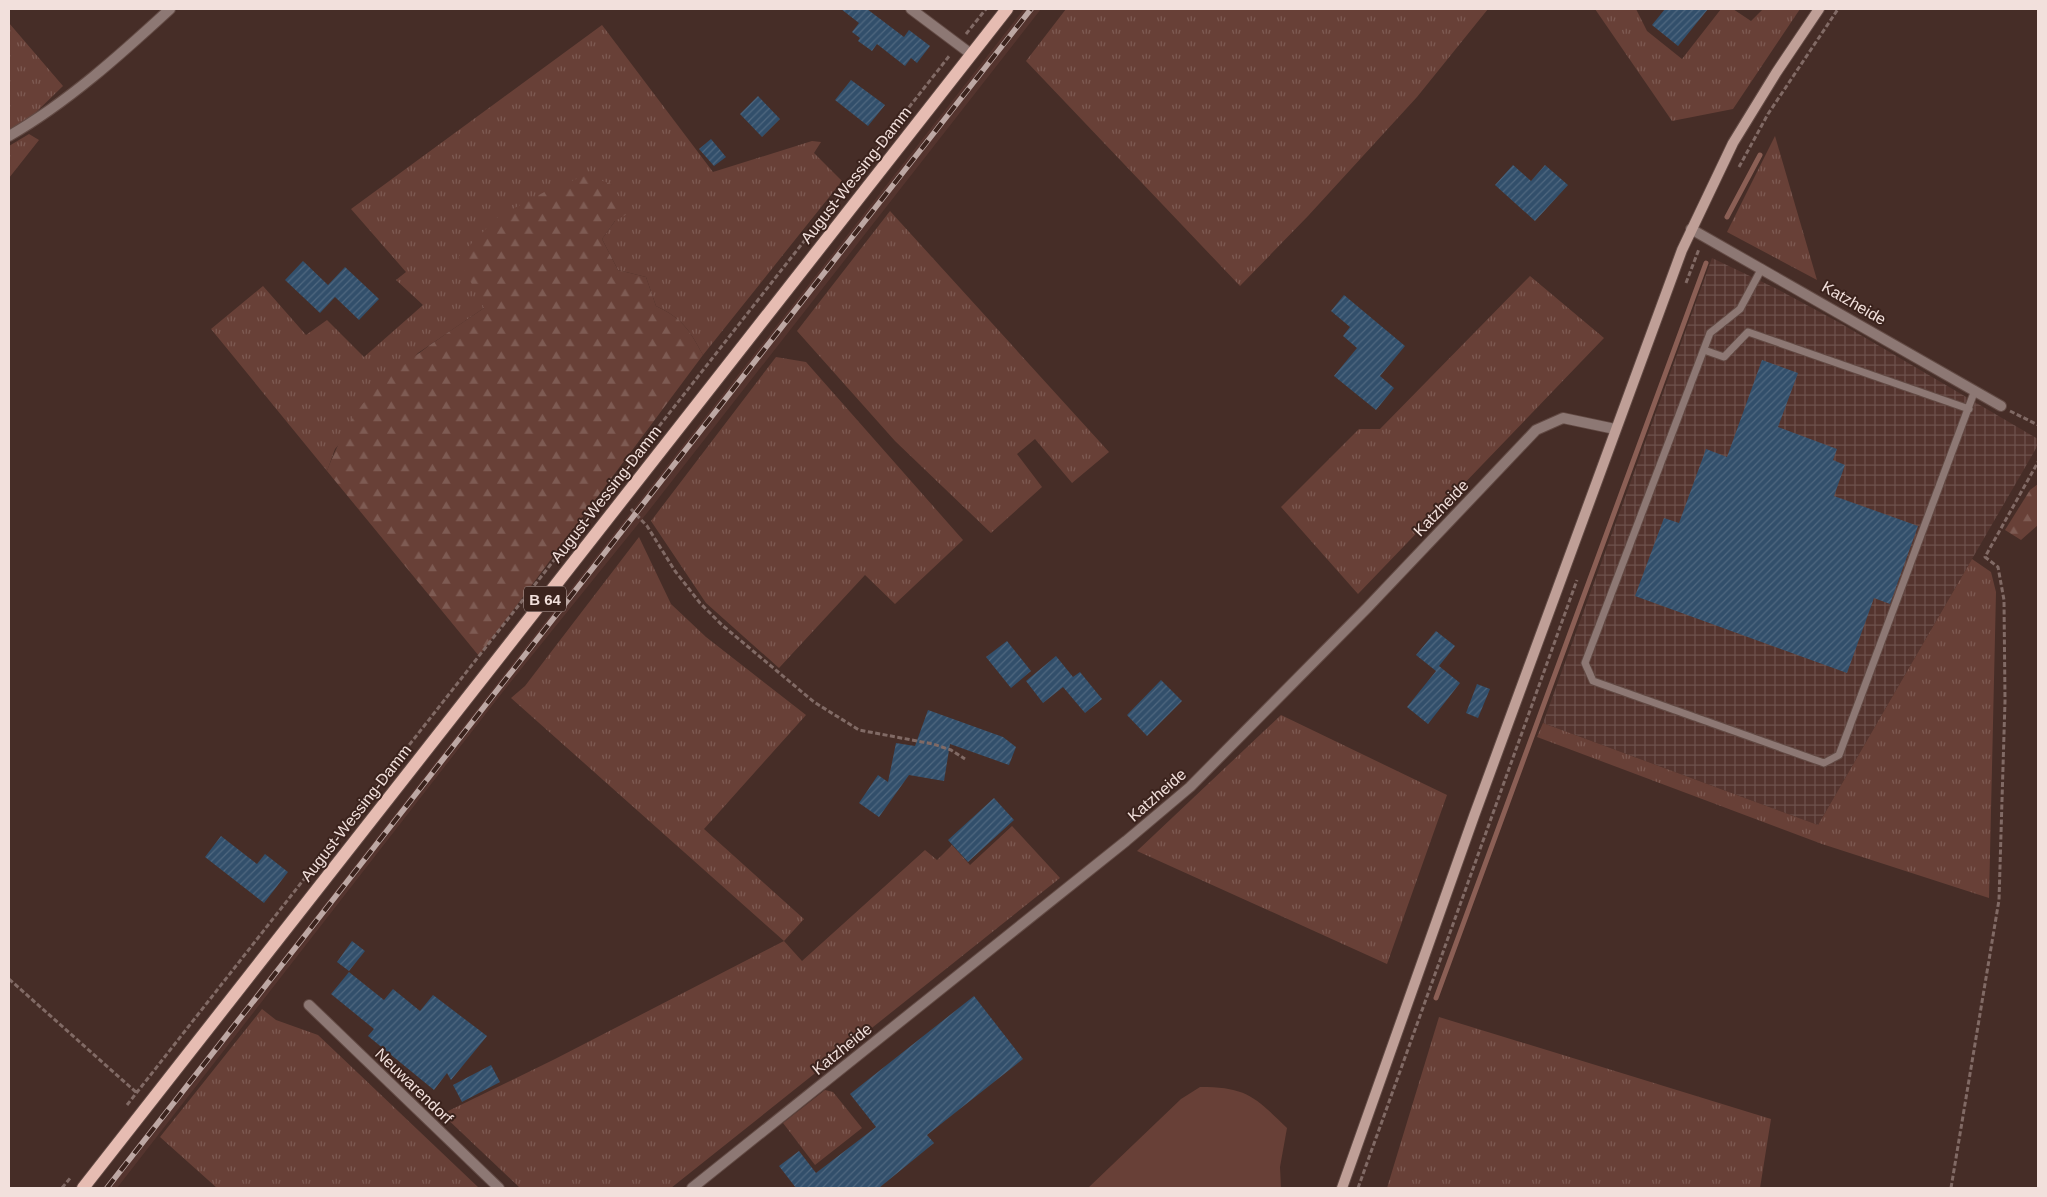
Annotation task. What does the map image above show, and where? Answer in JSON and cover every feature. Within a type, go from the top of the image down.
[{"type":"main road","name":"August-Wessing-Damm","points":[[83,1188],[1006,9]]},
{"type":"street","points":[[9,136],[33,122],[76,89],[170,9]]},
{"type":"street","points":[[911,9],[971,54]]},
{"type":"street","points":[[1342,1188],[1615,428],[1691,229],[1716,176],[1752,111],[1820,9]]},
{"type":"street","name":"Katzheide","points":[[1691,229],[2001,406]]},
{"type":"street","name":"Katzheide","points":[[692,1188],[1126,841],[1190,786],[1367,608],[1536,430],[1563,418],[1615,428]]},
{"type":"street","name":"Neuwarendorf","points":[[309,1005],[499,1188]]},
{"type":"lane","points":[[1762,268],[1740,309],[1710,333],[1586,663],[1593,681],[1824,763],[1839,755],[1975,390]]},
{"type":"lane","points":[[1704,350],[1724,357],[1748,332],[1968,409]]},
{"type":"path","points":[[125,1107],[986,9]]},
{"type":"path","points":[[1735,173],[1778,100],[1838,9]]},
{"type":"path","points":[[1682,292],[1705,236]]},
{"type":"path","points":[[2001,406],[2038,426]]},
{"type":"path","points":[[1951,1188],[1999,900],[2005,702],[2004,600],[1998,567],[1985,557],[2038,462]]},
{"type":"path","points":[[642,520],[675,571],[700,603],[722,625],[814,702],[847,725],[859,730],[933,744],[951,750],[966,759]]},
{"type":"path","points":[[1358,1188],[1580,571]]},
{"type":"path","points":[[9,979],[127,1085]]},
{"type":"path","points":[[62,1188],[74,1174]]},
{"type":"shaded area","points":[[1024,9],[1041,9],[647,513],[505,689],[117,1188],[103,1188]]},
{"type":"shaded area","points":[[1712,258],[1775,288],[1840,323],[2038,439],[2038,445],[1818,825],[1543,723]]},
{"type":"green space","points":[[1066,9],[1488,9],[1417,97],[1308,216],[1240,286],[1026,61]]},
{"type":"green space","points":[[1595,9],[1636,9],[1647,31],[1682,59],[1721,9],[1733,9],[1751,21],[1763,9],[1800,9],[1733,109],[1672,121]]},
{"type":"green space","points":[[9,23],[63,86],[27,121],[9,130]]},
{"type":"green space","points":[[602,25],[713,172],[812,141],[821,142],[814,153],[842,181],[703,355],[694,338],[679,320],[656,306],[646,277],[618,270],[602,239],[615,221],[611,184],[484,308],[418,353],[335,449],[327,471],[211,329],[263,286],[306,335],[327,320],[364,357],[423,305],[396,280],[406,272],[351,209]]},
{"type":"green space","points":[[29,134],[39,140],[9,178],[9,146]]},
{"type":"green space","points":[[1775,136],[1817,280],[1727,232]]},
{"type":"green space","points":[[587,175],[611,184],[629,213],[615,221],[602,239],[618,270],[646,277],[656,306],[679,320],[694,338],[703,355],[479,656],[327,471],[349,424],[366,400],[407,362],[484,308],[458,257],[498,217],[550,189]]},
{"type":"green space","points":[[890,211],[1109,452],[1072,483],[1035,439],[1017,454],[1042,487],[991,533],[895,441],[797,331]]},
{"type":"green space","points":[[1530,276],[1604,338],[1358,594],[1281,507],[1359,429],[1380,429]]},
{"type":"green space","points":[[776,357],[806,362],[963,540],[895,604],[865,575],[779,668],[706,603],[651,521]]},
{"type":"green space","points":[[2038,484],[2038,525],[2021,540],[2005,530],[2030,490]]},
{"type":"green space","points":[[639,537],[671,604],[706,637],[806,715],[704,829],[804,919],[784,941],[511,698],[525,686]]},
{"type":"green space","points":[[1972,559],[1991,572],[1996,592],[1989,898],[1822,844],[1537,737],[1543,723],[1818,825]]},
{"type":"green space","points":[[1281,715],[1447,795],[1387,964],[1137,851]]},
{"type":"green space","points":[[1012,826],[1060,878],[671,1188],[520,1188],[442,1114],[555,1059],[784,941],[802,961],[925,850],[937,860],[952,845],[970,865]]},
{"type":"green space","points":[[262,1009],[276,1020],[318,1035],[479,1188],[217,1188],[160,1137]]},
{"type":"green space","points":[[1439,1017],[1771,1119],[1760,1188],[1387,1188]]},
{"type":"green space","points":[[1200,1087],[1229,1089],[1249,1096],[1258,1101],[1287,1128],[1280,1167],[1281,1188],[1088,1188],[1181,1099]]},
{"type":"green space","points":[[825,1090],[833,1092],[862,1128],[815,1165],[783,1123]]},
{"type":"building","points":[[841,9],[867,9],[904,37],[909,30],[930,46],[917,63],[911,58],[905,66],[877,44],[872,51],[858,41],[860,38],[852,32],[859,23]]},
{"type":"building","points":[[1665,9],[1708,9],[1678,46],[1652,25]]},
{"type":"building","points":[[851,80],[885,105],[868,126],[835,100]]},
{"type":"building","points":[[758,96],[780,119],[762,137],[740,114]]},
{"type":"building","points":[[711,139],[726,157],[714,166],[699,149]]},
{"type":"building","points":[[1513,165],[1531,181],[1545,165],[1568,185],[1535,221],[1495,185]]},
{"type":"building","points":[[303,261],[328,285],[345,267],[379,299],[359,320],[335,297],[320,313],[285,280]]},
{"type":"building","points":[[1344,295],[1405,346],[1380,376],[1394,388],[1376,410],[1334,376],[1357,348],[1343,336],[1350,327],[1331,311]]},
{"type":"building","points":[[1762,360],[1798,373],[1778,427],[1837,449],[1833,460],[1845,465],[1834,496],[1918,526],[1890,604],[1874,598],[1847,673],[1635,596],[1664,518],[1679,523],[1706,449],[1727,457]]},
{"type":"building","points":[[1436,631],[1455,646],[1439,666],[1460,683],[1428,724],[1407,707],[1436,671],[1416,655]]},
{"type":"building","points":[[1007,641],[1031,671],[1011,688],[986,657]]},
{"type":"building","points":[[1056,656],[1073,677],[1080,672],[1102,699],[1085,713],[1063,687],[1043,703],[1026,681]]},
{"type":"building","points":[[1161,680],[1182,701],[1147,736],[1127,715]]},
{"type":"building","points":[[1477,684],[1490,689],[1478,718],[1466,713]]},
{"type":"building","points":[[928,710],[1003,737],[1016,747],[1009,765],[950,744],[944,781],[909,775],[879,817],[859,803],[878,775],[888,782],[896,743],[915,746]]},
{"type":"building","points":[[994,798],[1014,820],[968,862],[948,840]]},
{"type":"building","points":[[221,836],[257,864],[265,854],[288,872],[264,903],[205,857]]},
{"type":"building","points":[[352,941],[365,951],[349,971],[337,962]]},
{"type":"building","points":[[349,972],[384,1000],[393,989],[420,1011],[433,995],[487,1036],[451,1080],[447,1073],[434,1090],[368,1036],[374,1029],[331,994]]},
{"type":"building","points":[[974,996],[1023,1059],[927,1135],[934,1143],[879,1188],[796,1188],[779,1166],[799,1151],[816,1173],[876,1127],[850,1094]]},
{"type":"building","points":[[491,1065],[500,1082],[462,1102],[453,1085]]},
{"type":"waterway","points":[[1727,217],[1760,155]]},
{"type":"waterway","points":[[1436,998],[1706,263]]},
{"type":"railway","points":[[107,1188],[1031,9]]}]
